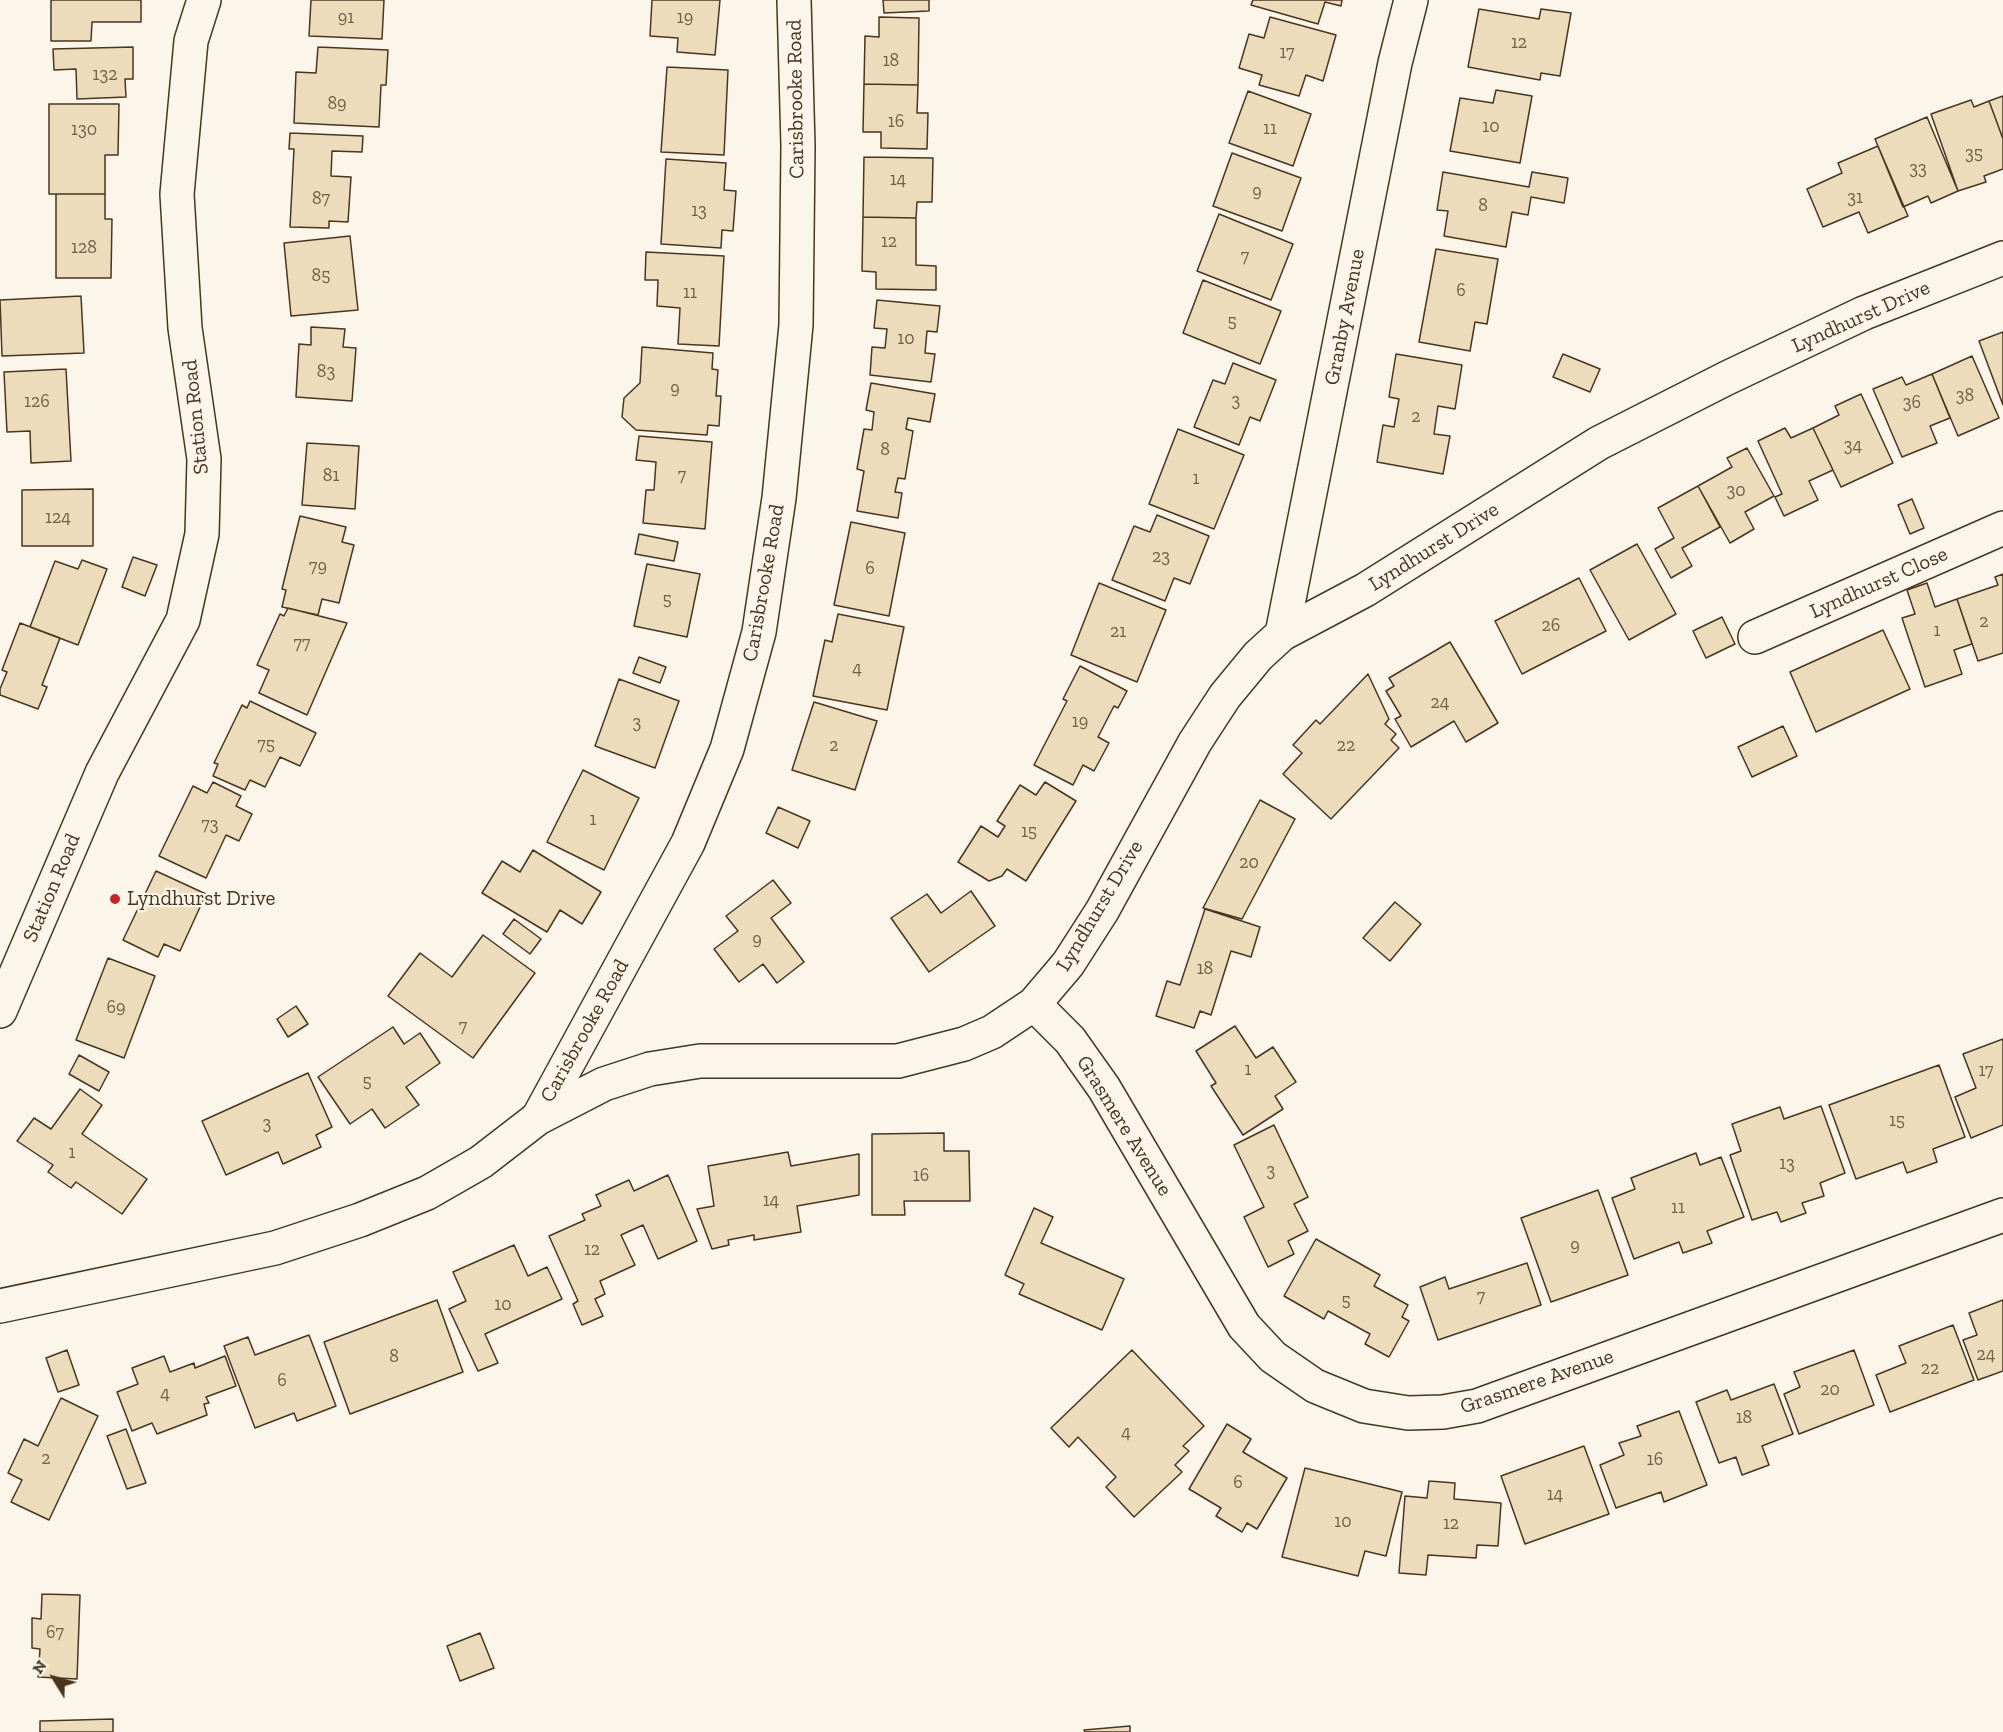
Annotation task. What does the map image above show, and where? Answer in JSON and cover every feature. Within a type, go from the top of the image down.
[{"type":"street","name":"Station Road","points":[[0,1011],[102,773],[183,620],[202,534],[204,459],[185,327],[177,194],[191,41],[204,0]]},
{"type":"street","name":"Carisbrooke Road","points":[[538,1118],[688,843],[727,749],[759,632],[779,498],[796,325],[798,146],[794,0]]},
{"type":"street","name":"Granby Avenue","points":[[1282,634],[1395,63],[1411,0]]},
{"type":"street","name":"Lyndhurst Drive","points":[[0,1306],[275,1248],[360,1220],[427,1193],[481,1162],[538,1118],[604,1084],[650,1069],[700,1061],[898,1061],[964,1044],[992,1032],[1034,1004],[1068,964],[1102,911],[1195,742],[1226,696],[1258,656],[1282,634],[1365,590],[1599,443],[1727,378],[1864,314],[2003,258]]},
{"type":"street","name":"Lyndhurst Close","points":[[1755,638],[2003,528]]},
{"type":"street","name":"Grasmere Avenue","points":[[1034,1004],[1070,1040],[1104,1088],[1244,1326],[1273,1358],[1315,1386],[1364,1406],[1408,1413],[1443,1412],[1477,1406],[2003,1215]]},
{"type":"building","points":[[51,0],[141,0],[141,22],[92,22],[91,41],[51,41]]},
{"type":"building","points":[[311,0],[384,0],[382,39],[309,36]]},
{"type":"building","points":[[652,0],[720,0],[715,55],[677,52],[678,38],[650,36]]},
{"type":"building","points":[[883,0],[929,0],[929,11],[884,13]]},
{"type":"building","points":[[1253,0],[1342,0],[1341,6],[1325,2],[1318,24],[1251,5]]},
{"type":"building","points":[[1479,9],[1539,19],[1541,9],[1571,13],[1560,76],[1541,73],[1540,80],[1468,67]]},
{"type":"building","points":[[879,17],[919,18],[918,85],[864,84],[865,36],[879,37]]},
{"type":"building","points":[[1270,17],[1336,35],[1323,81],[1306,75],[1299,96],[1259,85],[1262,75],[1239,68],[1249,34],[1264,38]]},
{"type":"building","points":[[133,47],[133,79],[125,79],[126,97],[77,99],[76,69],[54,70],[53,49]]},
{"type":"building","points":[[318,47],[388,50],[386,85],[381,85],[379,127],[294,123],[296,72],[316,73]]},
{"type":"building","points":[[667,67],[728,70],[724,155],[661,152]]},
{"type":"building","points":[[864,84],[918,85],[917,113],[928,113],[927,149],[881,148],[881,132],[863,132]]},
{"type":"building","points":[[1496,90],[1532,96],[1520,163],[1450,151],[1460,98],[1493,103]]},
{"type":"building","points":[[1248,91],[1311,114],[1293,166],[1229,143]]},
{"type":"building","points":[[2003,96],[2003,139],[1989,101]]},
{"type":"building","points":[[1971,100],[1974,107],[1989,101],[2003,139],[2003,169],[1984,176],[1986,182],[1958,191],[1931,114]]},
{"type":"building","points":[[49,104],[119,104],[118,155],[105,155],[105,194],[49,194]]},
{"type":"building","points":[[1927,117],[1958,191],[1931,203],[1928,196],[1903,207],[1875,139]]},
{"type":"building","points":[[290,133],[363,136],[362,152],[332,151],[331,176],[351,177],[348,222],[329,221],[329,228],[290,227],[294,149],[289,149]]},
{"type":"building","points":[[1878,146],[1908,216],[1868,233],[1859,212],[1823,227],[1807,189],[1842,173],[1838,163]]},
{"type":"building","points":[[1232,153],[1301,178],[1282,231],[1213,206]]},
{"type":"building","points":[[864,157],[933,158],[932,202],[917,202],[916,218],[863,217]]},
{"type":"building","points":[[666,159],[726,163],[724,190],[736,191],[733,231],[722,230],[721,248],[661,244]]},
{"type":"building","points":[[1443,172],[1529,187],[1532,172],[1568,178],[1564,203],[1531,197],[1528,215],[1512,212],[1506,247],[1444,236],[1448,211],[1437,210]]},
{"type":"building","points":[[56,194],[105,194],[105,219],[112,219],[111,278],[56,278]]},
{"type":"building","points":[[1219,214],[1293,244],[1271,300],[1197,271]]},
{"type":"building","points":[[863,217],[916,218],[916,265],[936,266],[936,290],[876,289],[876,272],[862,271]]},
{"type":"building","points":[[350,236],[358,310],[291,316],[284,243]]},
{"type":"building","points":[[1436,249],[1498,259],[1487,324],[1475,322],[1470,351],[1419,342]]},
{"type":"building","points":[[646,252],[724,256],[719,346],[678,344],[680,308],[657,306],[658,280],[645,280]]},
{"type":"building","points":[[1203,280],[1281,311],[1260,364],[1183,333]]},
{"type":"building","points":[[81,296],[84,353],[2,356],[0,300]]},
{"type":"building","points":[[877,300],[940,306],[937,332],[927,331],[925,353],[935,354],[931,382],[870,375],[872,347],[885,348],[887,329],[874,328]]},
{"type":"building","points":[[311,327],[345,329],[343,347],[356,348],[352,401],[296,397],[299,344],[311,345]]},
{"type":"building","points":[[2003,332],[2003,405],[1979,341]]},
{"type":"building","points":[[642,347],[713,353],[712,369],[718,370],[716,396],[721,396],[719,426],[708,425],[707,435],[636,430],[622,417],[624,398],[640,383]]},
{"type":"building","points":[[1396,354],[1462,365],[1455,409],[1438,406],[1434,434],[1450,436],[1443,474],[1377,462],[1383,425],[1394,427],[1399,399],[1389,397]]},
{"type":"building","points":[[1563,354],[1600,369],[1590,392],[1553,377]]},
{"type":"building","points":[[1972,356],[1999,418],[1958,436],[1932,374]]},
{"type":"building","points":[[1233,363],[1276,380],[1260,421],[1250,417],[1239,445],[1194,427],[1213,380],[1225,384]]},
{"type":"building","points":[[66,369],[71,461],[31,463],[30,431],[7,432],[4,372]]},
{"type":"building","points":[[1932,374],[1950,418],[1930,426],[1937,443],[1902,457],[1873,389],[1902,377],[1906,385]]},
{"type":"building","points":[[871,383],[935,394],[930,422],[908,418],[906,429],[913,431],[905,479],[898,478],[895,492],[902,493],[898,518],[857,511],[864,471],[857,469],[864,429],[872,430],[874,412],[866,410]]},
{"type":"building","points":[[1861,394],[1893,463],[1841,487],[1813,428],[1839,415],[1835,406]]},
{"type":"building","points":[[1785,428],[1791,438],[1813,428],[1833,470],[1809,481],[1818,500],[1784,516],[1775,497],[1782,494],[1758,441]]},
{"type":"building","points":[[1178,429],[1244,455],[1214,529],[1149,504]]},
{"type":"building","points":[[639,436],[712,442],[705,529],[643,523],[646,490],[654,490],[656,462],[636,460]]},
{"type":"building","points":[[307,443],[359,446],[355,509],[302,505]]},
{"type":"building","points":[[1747,448],[1774,496],[1745,512],[1754,529],[1730,543],[1698,486],[1732,467],[1727,458]]},
{"type":"building","points":[[1698,486],[1720,527],[1682,548],[1692,566],[1671,578],[1655,549],[1674,538],[1658,508]]},
{"type":"building","points":[[93,489],[93,546],[22,546],[22,490]]},
{"type":"building","points":[[1912,499],[1924,528],[1910,534],[1898,505]]},
{"type":"building","points":[[1157,515],[1209,536],[1190,584],[1174,578],[1165,601],[1112,580],[1134,526],[1150,532]]},
{"type":"building","points":[[300,516],[346,527],[342,542],[354,545],[339,603],[322,599],[318,615],[282,607],[286,590],[282,589]]},
{"type":"building","points":[[851,522],[905,533],[889,616],[834,605]]},
{"type":"building","points":[[639,534],[678,542],[674,561],[635,554]]},
{"type":"building","points":[[1637,544],[1676,614],[1629,640],[1590,570]]},
{"type":"building","points":[[133,557],[157,565],[145,596],[122,587]]},
{"type":"building","points":[[82,560],[107,569],[78,645],[30,627],[55,561],[78,569]]},
{"type":"building","points":[[647,564],[700,574],[687,637],[634,626]]},
{"type":"building","points":[[2003,574],[2003,653],[1978,661],[1957,599],[1998,585],[1995,577]]},
{"type":"building","points":[[1579,578],[1606,631],[1522,674],[1495,621]]},
{"type":"building","points":[[1099,583],[1166,610],[1137,682],[1071,655]]},
{"type":"building","points":[[1927,583],[1935,607],[1957,599],[1972,644],[1954,650],[1962,674],[1925,687],[1902,618],[1915,614],[1907,590]]},
{"type":"building","points":[[288,608],[347,623],[307,715],[259,693],[269,670],[257,665],[280,614],[284,616]]},
{"type":"building","points":[[838,614],[904,627],[887,710],[813,696],[825,640],[832,642]]},
{"type":"building","points":[[1722,617],[1735,644],[1706,658],[1693,631]]},
{"type":"building","points":[[20,623],[60,638],[42,685],[47,687],[38,709],[0,695],[7,672],[2,670]]},
{"type":"building","points":[[1883,630],[1910,689],[1816,732],[1790,672]]},
{"type":"building","points":[[1450,642],[1498,723],[1466,742],[1454,721],[1411,747],[1395,719],[1401,716],[1386,691],[1394,686],[1389,678]]},
{"type":"building","points":[[639,657],[666,667],[660,683],[633,673]]},
{"type":"building","points":[[1080,666],[1127,691],[1118,708],[1114,706],[1098,737],[1109,743],[1094,771],[1083,765],[1073,785],[1034,765],[1067,701],[1063,699]]},
{"type":"building","points":[[1368,674],[1389,719],[1385,724],[1396,734],[1391,740],[1399,748],[1331,819],[1283,774],[1302,753],[1293,745],[1316,720],[1320,724]]},
{"type":"building","points":[[619,679],[679,701],[655,768],[595,746]]},
{"type":"building","points":[[250,701],[316,733],[300,766],[280,757],[265,787],[250,780],[245,790],[213,776],[218,764],[214,763],[242,705],[247,708]]},
{"type":"building","points":[[814,702],[877,721],[855,790],[792,770]]},
{"type":"building","points":[[1783,726],[1797,756],[1752,777],[1738,747]]},
{"type":"building","points":[[583,770],[639,798],[604,870],[547,842]]},
{"type":"building","points":[[213,782],[241,796],[236,806],[252,814],[239,841],[226,835],[206,878],[159,856],[193,786],[207,793]]},
{"type":"building","points":[[1045,782],[1076,801],[1026,881],[1007,869],[1002,876],[989,881],[958,862],[981,826],[998,837],[1005,826],[997,821],[1020,785],[1036,795]]},
{"type":"building","points":[[1260,800],[1295,819],[1242,919],[1203,908]]},
{"type":"building","points":[[778,807],[810,821],[798,848],[766,833]]},
{"type":"building","points":[[533,850],[601,892],[582,924],[560,910],[547,932],[482,893],[502,861],[520,872]]},
{"type":"building","points":[[156,871],[206,894],[180,951],[164,944],[158,957],[123,940]]},
{"type":"building","points":[[773,880],[791,903],[771,918],[804,962],[777,983],[763,964],[739,982],[714,949],[738,931],[726,916]]},
{"type":"building","points":[[971,891],[995,926],[929,972],[891,918],[927,894],[941,913]]},
{"type":"building","points":[[1395,902],[1421,924],[1390,961],[1363,938]]},
{"type":"building","points":[[1205,909],[1260,927],[1251,957],[1231,951],[1211,1015],[1200,1011],[1194,1028],[1156,1016],[1167,981],[1180,985]]},
{"type":"building","points":[[514,919],[541,939],[530,954],[503,934]]},
{"type":"building","points":[[483,935],[535,973],[473,1058],[388,996],[420,953],[452,977]]},
{"type":"building","points":[[108,958],[155,976],[124,1058],[76,1040]]},
{"type":"building","points":[[296,1006],[308,1024],[288,1037],[277,1019]]},
{"type":"building","points":[[1235,1026],[1256,1058],[1273,1047],[1296,1082],[1275,1096],[1283,1109],[1243,1135],[1211,1086],[1216,1083],[1196,1051]]},
{"type":"building","points":[[393,1027],[404,1044],[420,1033],[440,1063],[406,1087],[419,1105],[385,1128],[372,1109],[350,1124],[318,1077]]},
{"type":"building","points":[[2003,1039],[2003,1125],[1971,1138],[1955,1097],[1976,1088],[1963,1054]]},
{"type":"building","points":[[79,1055],[109,1072],[99,1091],[69,1074]]},
{"type":"building","points":[[1939,1065],[1965,1137],[1933,1149],[1937,1162],[1907,1173],[1903,1162],[1856,1179],[1829,1105]]},
{"type":"building","points":[[308,1073],[332,1127],[316,1135],[321,1147],[283,1164],[278,1152],[226,1175],[202,1121]]},
{"type":"building","points":[[80,1089],[102,1105],[82,1134],[147,1179],[122,1214],[76,1182],[71,1188],[48,1172],[53,1165],[17,1141],[34,1118],[51,1129]]},
{"type":"building","points":[[1821,1106],[1845,1173],[1820,1183],[1824,1196],[1802,1203],[1806,1213],[1781,1222],[1777,1212],[1752,1220],[1730,1155],[1741,1151],[1732,1124],[1780,1107],[1784,1119]]},
{"type":"building","points":[[1274,1125],[1308,1197],[1294,1204],[1308,1231],[1288,1241],[1294,1254],[1268,1267],[1244,1217],[1264,1207],[1234,1145]]},
{"type":"building","points":[[944,1133],[944,1151],[969,1151],[970,1201],[904,1201],[905,1215],[872,1215],[872,1134]]},
{"type":"building","points":[[788,1152],[791,1166],[859,1154],[859,1195],[797,1206],[801,1232],[754,1240],[754,1235],[728,1240],[729,1245],[712,1249],[697,1209],[714,1206],[708,1166]]},
{"type":"building","points":[[1696,1153],[1700,1165],[1721,1157],[1744,1217],[1707,1231],[1712,1243],[1683,1253],[1679,1242],[1634,1259],[1612,1198],[1635,1189],[1631,1178]]},
{"type":"building","points":[[668,1175],[697,1241],[658,1259],[643,1225],[621,1235],[635,1265],[600,1281],[605,1294],[595,1299],[603,1316],[582,1325],[573,1304],[578,1301],[549,1236],[585,1220],[582,1214],[601,1206],[596,1195],[629,1180],[634,1191]]},
{"type":"building","points":[[1598,1190],[1628,1275],[1551,1302],[1521,1218]]},
{"type":"building","points":[[1034,1208],[1053,1217],[1041,1243],[1124,1279],[1102,1330],[1019,1294],[1024,1284],[1005,1275]]},
{"type":"building","points":[[1316,1239],[1380,1275],[1374,1286],[1408,1305],[1402,1317],[1409,1321],[1389,1357],[1365,1344],[1370,1334],[1328,1311],[1324,1319],[1284,1296]]},
{"type":"building","points":[[514,1245],[528,1276],[547,1267],[562,1299],[485,1334],[498,1363],[478,1371],[449,1309],[466,1301],[453,1272]]},
{"type":"building","points":[[1527,1263],[1541,1305],[1438,1340],[1420,1287],[1445,1277],[1449,1289]]},
{"type":"building","points":[[437,1300],[463,1372],[350,1414],[324,1342]]},
{"type":"building","points":[[2003,1300],[2003,1371],[1978,1380],[1963,1340],[1977,1335],[1969,1313]]},
{"type":"building","points":[[1953,1325],[1974,1380],[1890,1412],[1876,1375],[1906,1363],[1899,1346]]},
{"type":"building","points":[[309,1335],[336,1406],[297,1421],[294,1413],[255,1428],[224,1346],[248,1337],[255,1355]]},
{"type":"building","points":[[67,1350],[79,1385],[58,1392],[46,1358]]},
{"type":"building","points":[[1132,1350],[1204,1426],[1183,1446],[1189,1451],[1175,1465],[1182,1472],[1134,1517],[1106,1487],[1116,1477],[1078,1437],[1069,1447],[1051,1428]]},
{"type":"building","points":[[1854,1350],[1874,1405],[1799,1434],[1784,1394],[1800,1387],[1794,1372]]},
{"type":"building","points":[[164,1356],[170,1372],[194,1363],[195,1368],[225,1356],[236,1386],[206,1397],[209,1403],[204,1404],[207,1415],[157,1434],[152,1423],[132,1431],[117,1392],[138,1384],[132,1368]]},
{"type":"building","points":[[1774,1384],[1793,1434],[1762,1446],[1769,1465],[1742,1475],[1736,1457],[1719,1463],[1696,1402],[1727,1390],[1731,1400]]},
{"type":"building","points":[[61,1398],[98,1416],[49,1520],[11,1502],[22,1480],[8,1473],[24,1439],[38,1446]]},
{"type":"building","points":[[1679,1411],[1707,1485],[1664,1502],[1661,1492],[1616,1508],[1600,1465],[1624,1455],[1619,1443],[1641,1436],[1637,1426]]},
{"type":"building","points":[[1227,1424],[1251,1439],[1243,1452],[1287,1478],[1257,1529],[1247,1523],[1242,1532],[1216,1516],[1221,1508],[1189,1489]]},
{"type":"building","points":[[126,1429],[146,1483],[127,1489],[107,1436]]},
{"type":"building","points":[[1584,1446],[1609,1514],[1525,1544],[1501,1476]]},
{"type":"building","points":[[1305,1468],[1402,1492],[1386,1556],[1365,1551],[1358,1576],[1282,1557]]},
{"type":"building","points":[[1429,1481],[1455,1483],[1454,1499],[1501,1503],[1498,1546],[1477,1545],[1476,1558],[1428,1555],[1426,1575],[1399,1573],[1405,1496],[1427,1498]]},
{"type":"building","points":[[42,1594],[80,1595],[77,1679],[38,1677],[40,1649],[32,1648],[32,1618],[41,1619]]},
{"type":"building","points":[[480,1633],[494,1668],[460,1681],[447,1646]]},
{"type":"building","points":[[113,1719],[113,1732],[40,1732],[40,1721]]},
{"type":"building","points":[[1130,1726],[1130,1732],[1085,1732],[1084,1730]]},
{"type":"place","name":"Lyndhurst Drive","points":[[115,899]]}]
